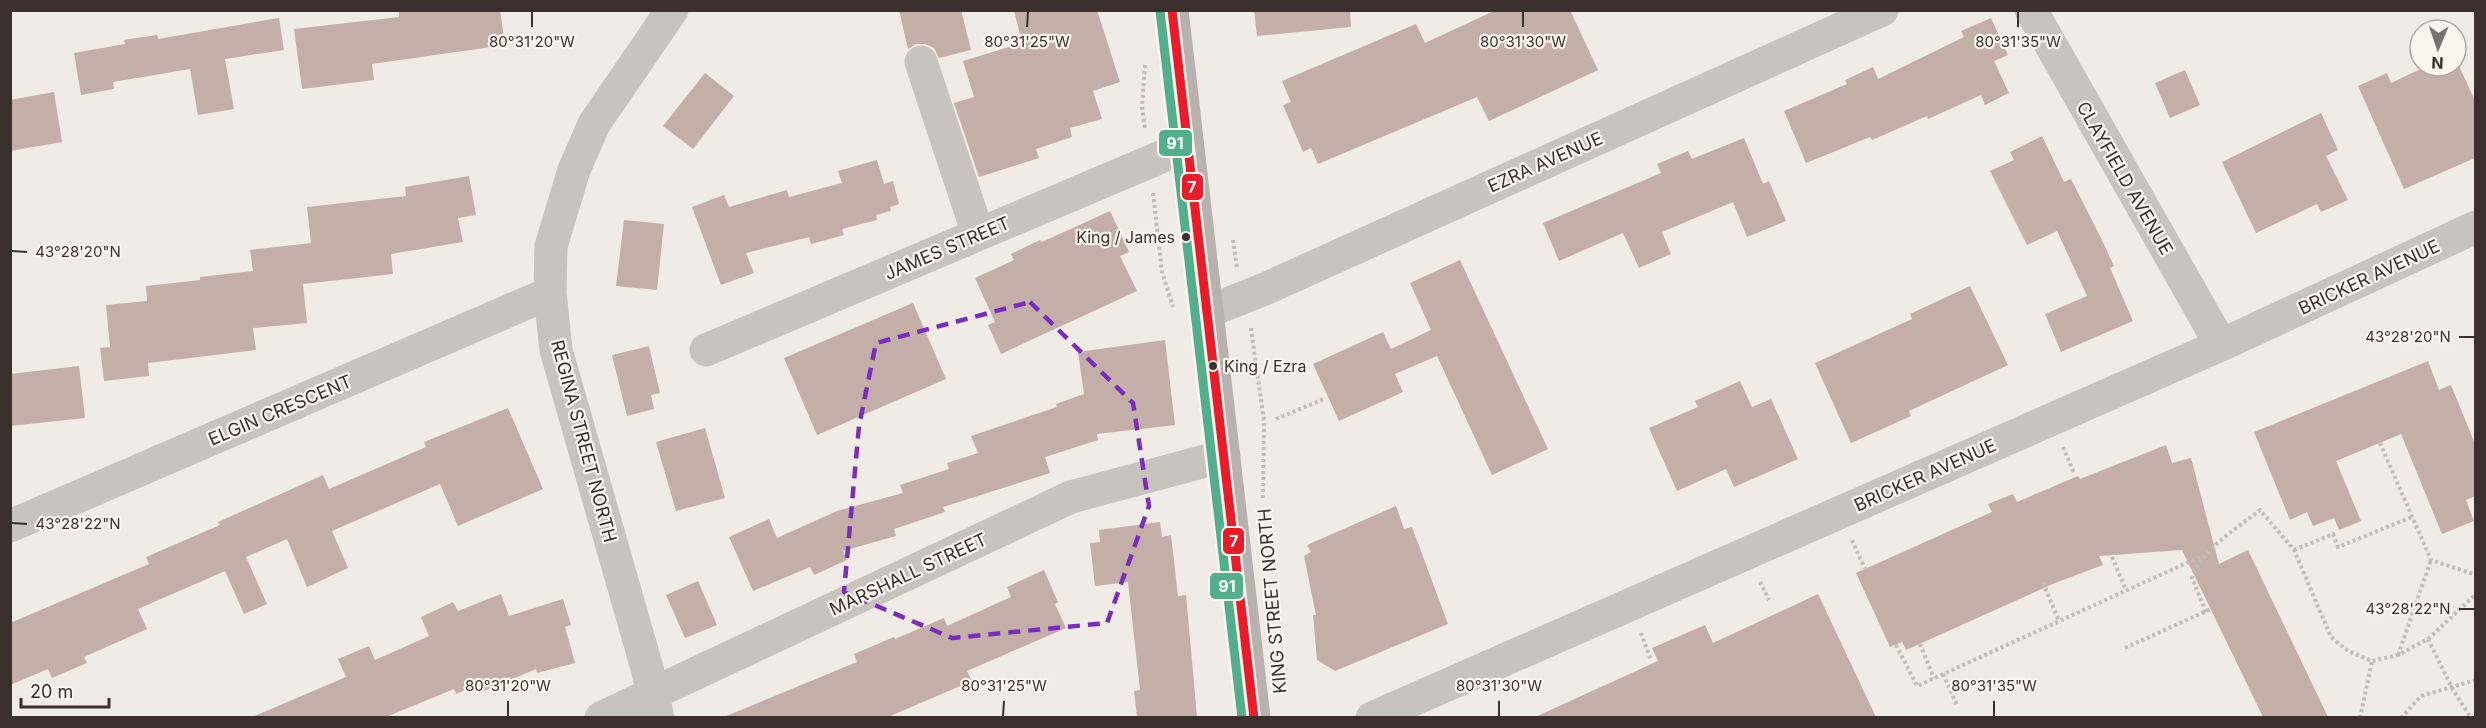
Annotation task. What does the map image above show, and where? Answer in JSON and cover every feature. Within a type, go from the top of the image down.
[{"type":"main road","name":"KING STREET NORTH","points":[[1172,10],[1254,717]]},
{"type":"street","name":"REGINA STREET NORTH","points":[[655,705],[556,350],[550,293],[551,246],[574,170],[594,123],[672,10]]},
{"type":"street","name":"EZRA AVENUE","points":[[1207,312],[1267,288],[1882,10]]},
{"type":"street","name":"CLAYFIELD AVENUE","points":[[2031,10],[2221,345]]},
{"type":"street","points":[[921,62],[978,234]]},
{"type":"street","name":"JAMES STREET","points":[[706,350],[1187,146]]},
{"type":"street","name":"BRICKER AVENUE","points":[[1372,717],[2221,345],[2475,227]]},
{"type":"street","name":"ELGIN CRESCENT","points":[[10,526],[550,293]]},
{"type":"street","name":"MARSHALL STREET","points":[[601,717],[655,705],[1071,497],[1224,456]]},
{"type":"path","points":[[1146,54],[1142,107],[1146,136]]},
{"type":"path","name":"KING STREET NORTH","points":[[1250,318],[1264,421],[1262,511]]},
{"type":"path","points":[[1276,419],[1324,399]]},
{"type":"path","points":[[2061,442],[2074,473]]},
{"type":"path","points":[[2380,443],[2431,560],[2398,655]]},
{"type":"path","points":[[2125,648],[2208,611],[2192,578],[2195,568],[2205,555],[2260,510],[2294,550],[2331,637],[2348,651],[2372,661],[2398,655],[2427,639],[2475,594]]},
{"type":"path","points":[[2294,550],[2333,534],[2338,547],[2412,517]]},
{"type":"path","points":[[1850,537],[1865,570]]},
{"type":"path","points":[[1896,645],[1917,686],[2205,555]]},
{"type":"path","points":[[2112,556],[2126,590]]},
{"type":"path","points":[[2431,560],[2475,575]]},
{"type":"path","points":[[1758,578],[1769,600]]},
{"type":"path","points":[[2043,583],[2059,621]]},
{"type":"path","points":[[1640,631],[1651,660]]},
{"type":"path","points":[[2427,639],[2452,688],[2471,717]]},
{"type":"path","points":[[1920,644],[1934,678]]},
{"type":"path","points":[[2360,717],[2372,661]]},
{"type":"path","points":[[1943,674],[1957,705]]},
{"type":"path","points":[[2401,717],[2421,696],[2475,680]]},
{"type":"highlighted area","points":[[1030,302],[1133,403],[1149,506],[1107,623],[952,638],[844,592],[859,426],[876,343]]},
{"type":"building","points":[[500,10],[505,45],[372,64],[374,80],[302,89],[294,29],[399,17],[399,12]]},
{"type":"building","points":[[899,10],[961,10],[971,50],[939,58],[934,48],[925,44],[916,44],[908,49]]},
{"type":"building","points":[[1014,10],[1097,10],[1120,82],[1093,91],[1102,119],[1070,128],[1072,137],[1036,149],[1039,158],[979,177],[954,103],[974,97],[963,61],[1022,43]]},
{"type":"building","points":[[1254,10],[1350,10],[1351,27],[1257,36]]},
{"type":"building","points":[[1496,10],[1570,10],[1598,70],[1489,121],[1477,97],[1318,164],[1311,148],[1303,152],[1283,105],[1291,102],[1282,81],[1416,24],[1425,43]]},
{"type":"building","points":[[279,18],[284,50],[225,59],[234,109],[198,115],[190,69],[113,82],[114,89],[81,95],[74,53],[125,44],[124,40],[157,35],[158,39]]},
{"type":"building","points":[[1991,18],[2008,55],[1994,61],[2009,93],[1985,105],[1981,95],[1928,119],[1927,116],[1872,140],[1870,137],[1806,163],[1784,111],[1847,84],[1845,80],[1873,67],[1878,79],[1964,37],[1961,31]]},
{"type":"building","points":[[2185,70],[2200,105],[2170,118],[2155,83]]},
{"type":"building","points":[[705,73],[734,96],[693,149],[663,126]]},
{"type":"building","points":[[2387,73],[2391,83],[2408,75],[2408,78],[2464,78],[2475,101],[2475,158],[2404,189],[2358,86]]},
{"type":"building","points":[[54,92],[62,142],[10,151],[10,100]]},
{"type":"building","points":[[2321,113],[2338,150],[2326,156],[2348,200],[2321,212],[2317,204],[2256,233],[2222,162]]},
{"type":"building","points":[[2042,136],[2064,182],[2071,179],[2100,236],[2114,266],[2110,268],[2133,321],[2061,352],[2045,314],[2087,296],[2057,231],[2027,245],[1990,171],[2014,160],[2010,152]]},
{"type":"building","points":[[1744,138],[1763,184],[1769,181],[1786,221],[1747,237],[1733,202],[1662,232],[1671,254],[1639,268],[1623,233],[1559,261],[1543,223],[1661,173],[1657,164],[1688,151],[1692,159]]},
{"type":"building","points":[[877,160],[884,184],[893,181],[899,204],[890,207],[891,211],[876,215],[877,220],[842,229],[844,235],[811,244],[809,237],[746,253],[754,273],[721,285],[692,207],[724,195],[729,207],[787,190],[789,197],[842,183],[838,171]]},
{"type":"building","points":[[469,176],[476,215],[458,218],[463,242],[391,254],[393,274],[303,284],[307,323],[253,328],[256,350],[148,363],[149,376],[104,381],[100,348],[110,347],[106,305],[147,301],[146,286],[253,271],[250,250],[311,243],[307,207],[406,196],[405,187]]},
{"type":"building","points":[[1110,211],[1129,252],[1120,256],[1137,291],[1001,354],[988,325],[995,322],[975,278],[1014,260],[1011,254]]},
{"type":"building","points":[[624,220],[664,224],[657,290],[616,286]]},
{"type":"building","points":[[1460,260],[1548,449],[1492,475],[1437,356],[1395,374],[1403,392],[1339,421],[1313,364],[1383,332],[1391,349],[1431,330],[1410,283]]},
{"type":"building","points":[[1970,286],[2008,365],[1909,411],[1911,416],[1851,443],[1815,363],[1912,319],[1910,314]]},
{"type":"building","points":[[913,303],[946,379],[817,435],[784,358]]},
{"type":"building","points":[[1165,340],[1175,425],[1097,434],[1098,440],[1045,457],[1050,473],[943,507],[945,512],[894,529],[896,536],[843,551],[847,560],[814,575],[810,567],[753,591],[729,537],[769,519],[777,538],[837,511],[903,493],[900,485],[949,469],[947,463],[978,453],[971,436],[1057,407],[1056,404],[1084,394],[1078,352]]},
{"type":"building","points":[[649,346],[660,393],[651,395],[654,409],[627,416],[612,355]]},
{"type":"building","points":[[2428,361],[2439,390],[2451,385],[2475,444],[2475,496],[2466,500],[2474,521],[2442,534],[2401,434],[2336,461],[2361,521],[2339,530],[2334,518],[2313,526],[2307,512],[2290,520],[2254,432]]},
{"type":"building","points":[[79,366],[85,418],[10,426],[10,374]]},
{"type":"building","points":[[1740,381],[1752,407],[1771,399],[1798,459],[1734,487],[1726,469],[1677,491],[1649,428],[1698,407],[1695,401]]},
{"type":"building","points":[[508,408],[543,489],[458,526],[440,484],[332,531],[348,568],[307,587],[287,539],[246,557],[267,604],[244,614],[225,571],[138,609],[147,629],[84,657],[87,663],[52,678],[48,669],[10,685],[10,623],[149,564],[146,557],[220,525],[218,522],[323,475],[329,489],[426,447],[424,442]]},
{"type":"building","points":[[705,428],[725,498],[676,511],[656,442]]},
{"type":"building","points":[[2166,445],[2172,463],[2191,458],[2219,564],[2248,550],[2328,717],[2263,717],[2182,550],[2099,556],[2103,565],[2055,583],[1906,650],[1902,642],[1890,647],[1856,573],[1992,512],[1988,504],[2013,494],[2017,502],[2078,476],[2080,479]]},
{"type":"building","points":[[1396,506],[1404,529],[1412,527],[1448,624],[1335,671],[1317,660],[1313,615],[1316,615],[1304,556],[1311,552],[1307,545]]},
{"type":"building","points":[[1160,522],[1162,537],[1171,535],[1178,596],[1186,595],[1197,717],[1137,717],[1134,691],[1140,690],[1128,582],[1095,586],[1090,543],[1100,542],[1099,530]]},
{"type":"building","points":[[1044,570],[1066,628],[967,671],[972,681],[888,717],[724,717],[857,662],[854,654],[894,637],[895,639],[944,618],[947,626],[1011,597],[1007,587]]},
{"type":"building","points":[[698,581],[717,625],[685,638],[666,595]]},
{"type":"building","points":[[501,594],[509,616],[563,599],[571,625],[565,627],[575,663],[537,673],[536,669],[482,692],[478,684],[456,694],[454,689],[386,717],[252,717],[346,677],[338,659],[369,646],[375,660],[429,636],[421,617],[453,602],[458,611]]},
{"type":"building","points":[[1818,594],[1876,717],[1535,717],[1658,661],[1652,648],[1705,625],[1713,643]]},
{"type":"transit line","name":"7","points":[[1172,10],[1254,718]]},
{"type":"transit line","name":"91","points":[[1160,11],[1242,718]]},
{"type":"place","name":"King / James","points":[[1186,237]]},
{"type":"place","name":"King / Ezra","points":[[1213,366]]}]
